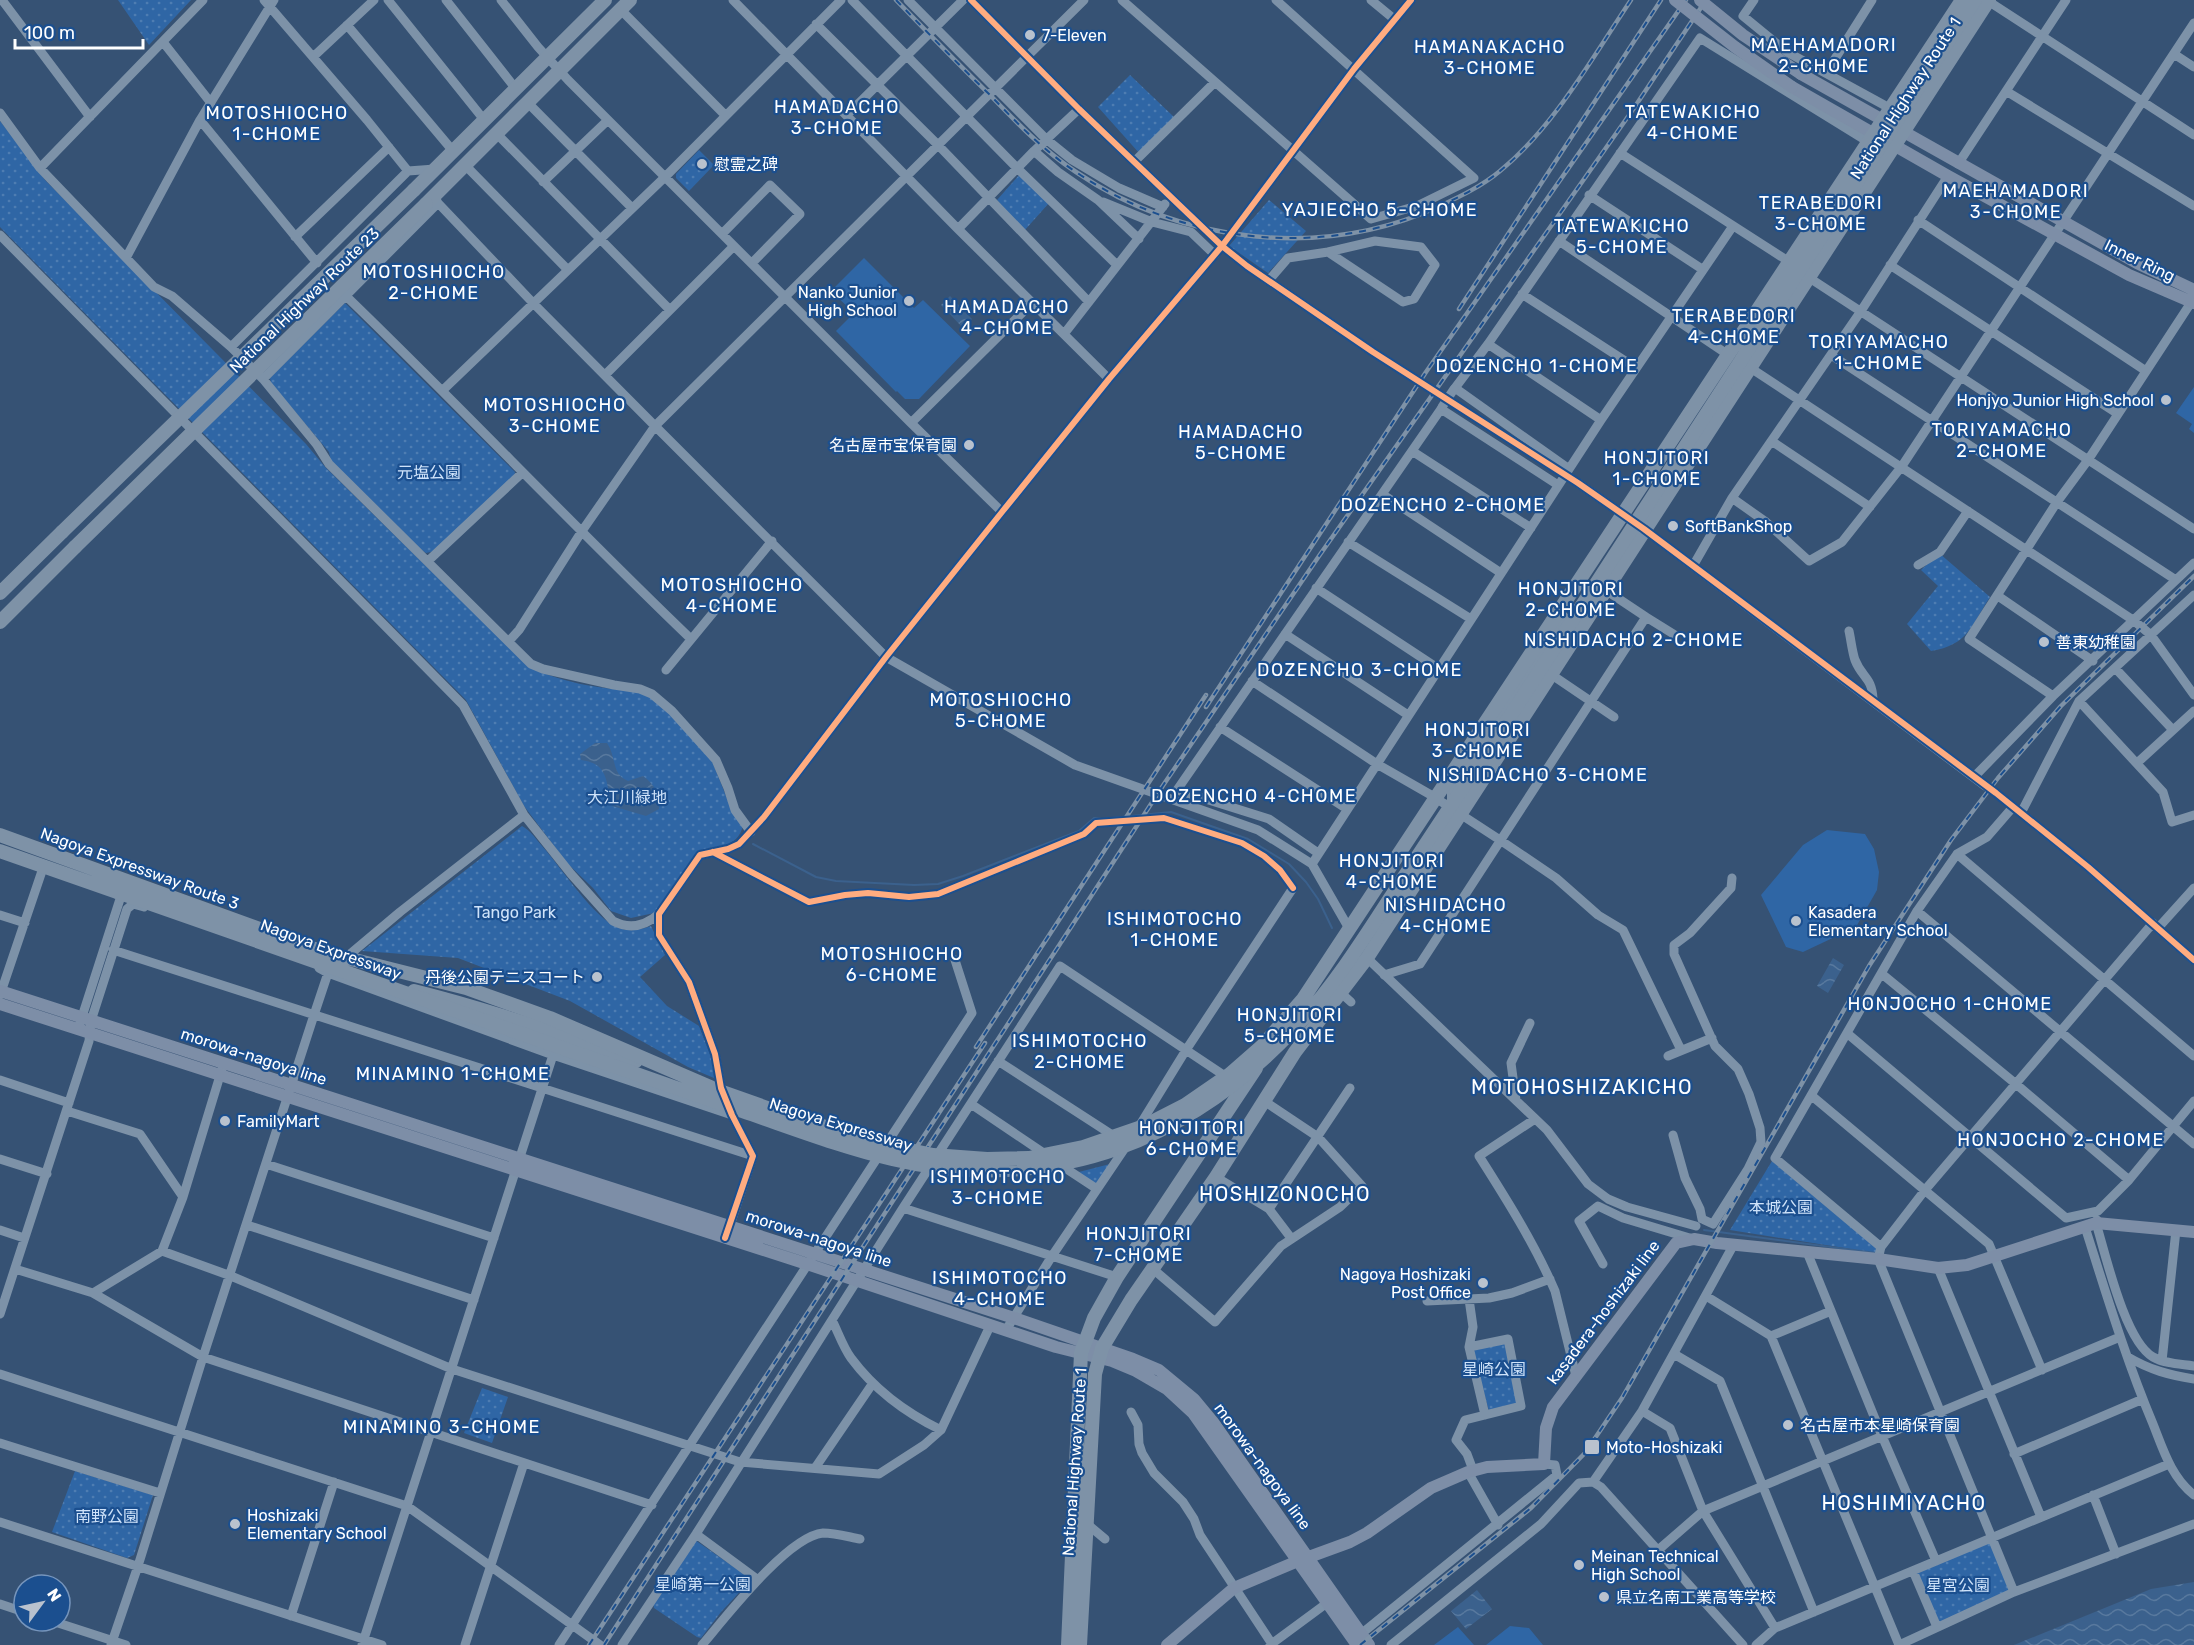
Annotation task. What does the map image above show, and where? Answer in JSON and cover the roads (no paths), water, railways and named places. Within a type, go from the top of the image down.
[{"type":"highway","name":"National Highway Route 23","points":[[0,592],[436,169],[605,0]]},
{"type":"highway","name":"National Highway Route 1","points":[[1064,1639],[1083,1348],[1094,1318],[1117,1277],[1243,1088],[1431,795],[1955,0]]},
{"type":"highway","name":"Nagoya Expressway","points":[[510,1005],[582,1030],[717,1090],[868,1141],[933,1155],[987,1159],[1029,1158],[1062,1153],[1100,1142],[1163,1117],[1215,1084],[1246,1060],[1272,1035],[1303,999],[1962,0]]},
{"type":"highway","name":"National Highway Route 1","points":[[1080,1645],[1095,1374],[1101,1353],[1131,1300],[1216,1177],[1295,1052],[1367,958],[1552,675],[1644,529],[1902,133],[1984,0]]},
{"type":"highway","name":"Nagoya Expressway","points":[[0,852],[863,1151],[926,1166],[972,1170],[1024,1169],[1080,1160],[1142,1139],[1207,1105],[1249,1072],[1295,1028],[1330,985],[1373,924],[1600,579],[1712,403],[1984,0]]},
{"type":"highway","name":"National Highway Route 23","points":[[0,622],[432,201],[625,5]]},
{"type":"highway","points":[[1460,814],[1454,799],[1454,788],[1679,444],[1712,403]]},
{"type":"highway","name":"Nagoya Expressway Route 3","points":[[0,835],[323,952],[359,963],[435,979],[510,1005]]},
{"type":"highway","points":[[121,896],[129,892],[393,985],[506,1016],[717,1090]]},
{"type":"main road","name":"Inner Ring","points":[[1675,0],[1735,47],[1867,135],[1894,145],[2129,275],[2193,298]]},
{"type":"main road","name":"Inner Ring","points":[[1700,0],[1743,35],[1801,75],[1881,111],[1902,133],[2137,263],[2193,298]]},
{"type":"main road","name":"morowa-nagoya line","points":[[0,996],[222,1070],[287,1098],[518,1165],[810,1259],[864,1269],[1014,1318],[1083,1348]]},
{"type":"main road","name":"morowa-nagoya line","points":[[222,1070],[291,1085],[518,1165]]},
{"type":"main road","points":[[1697,1228],[1734,1244],[1807,1252],[1879,1253],[1938,1268],[1967,1265],[1995,1257],[2093,1220],[2194,1232]]},
{"type":"main road","name":"kasadera-hoshizaki line","points":[[1544,1464],[1546,1428],[1553,1407],[1676,1243],[1697,1228]]},
{"type":"main road","name":"morowa-nagoya line","points":[[810,1259],[856,1282],[990,1326],[1101,1353],[1167,1389],[1193,1413],[1303,1559],[1359,1640]]},
{"type":"main road","points":[[1167,1645],[1234,1588],[1350,1542],[1367,1533],[1431,1488],[1470,1471],[1487,1467],[1544,1464]]},
{"type":"main road","name":"morowa-nagoya line","points":[[1303,1559],[1327,1603],[1359,1640],[1369,1645]]},
{"type":"street","points":[[2,0],[90,117]]},
{"type":"street","points":[[40,168],[203,0]]},
{"type":"street","points":[[313,57],[374,0]]},
{"type":"street","points":[[388,0],[485,120]]},
{"type":"street","points":[[446,0],[516,89]]},
{"type":"street","points":[[501,0],[560,71],[910,423],[1002,512]]},
{"type":"street","points":[[733,0],[1109,379]]},
{"type":"street","points":[[443,390],[665,177],[841,0]]},
{"type":"street","points":[[852,0],[1018,169],[1117,265]]},
{"type":"street","points":[[908,0],[995,89],[1072,160],[1119,188],[1163,207]]},
{"type":"street","points":[[847,115],[963,0]]},
{"type":"street","points":[[971,0],[1079,109],[1222,246],[1373,352],[1567,472]]},
{"type":"street","points":[[509,641],[519,630],[582,531],[655,426],[1084,0]]},
{"type":"street","points":[[1122,0],[1371,219],[1418,206],[1474,178],[1276,0]]},
{"type":"street","points":[[1371,0],[1394,20]]},
{"type":"street","points":[[0,235],[463,705],[524,815],[571,874],[613,921],[636,926],[648,922],[659,914],[700,855],[728,849],[739,844],[750,832],[886,657],[1109,379],[1215,255],[1354,69],[1411,0]]},
{"type":"street","points":[[1754,0],[1743,16],[1787,52],[1826,73],[1881,111]]},
{"type":"street","points":[[1826,73],[1872,0]]},
{"type":"street","points":[[1984,0],[2043,35],[2194,135]]},
{"type":"street","points":[[1958,164],[2066,0]]},
{"type":"street","points":[[126,258],[200,120],[269,2],[408,171]]},
{"type":"street","points":[[625,5],[725,115]]},
{"type":"street","points":[[1732,498],[1766,522],[1809,561],[1842,542],[1902,466],[2194,23]]},
{"type":"street","points":[[816,24],[938,145],[1089,302]]},
{"type":"street","points":[[347,25],[453,152]]},
{"type":"street","points":[[1318,853],[1269,819],[1177,790],[1700,38],[1867,135]]},
{"type":"street","points":[[163,42],[211,104]]},
{"type":"street","points":[[2174,54],[2194,67]]},
{"type":"street","points":[[1135,161],[1215,82]]},
{"type":"street","points":[[2006,91],[2194,206]]},
{"type":"street","points":[[528,103],[632,208]]},
{"type":"street","points":[[958,229],[1046,138],[1079,109]]},
{"type":"street","points":[[0,113],[40,168],[126,258],[154,287],[172,296],[231,347],[263,379],[317,445],[329,464],[531,664],[614,686],[640,688],[652,694],[672,711],[716,760],[735,810],[750,832]]},
{"type":"street","points":[[200,120],[317,263]]},
{"type":"street","points":[[543,182],[608,120]]},
{"type":"street","points":[[496,134],[670,310]]},
{"type":"street","points":[[295,237],[389,147]]},
{"type":"street","points":[[1034,151],[1058,172],[1098,200],[1139,239]]},
{"type":"street","points":[[1620,153],[1785,259]]},
{"type":"street","points":[[465,165],[568,270]]},
{"type":"street","points":[[231,347],[408,171],[436,169]]},
{"type":"street","points":[[1694,566],[1732,498],[1773,442],[1861,311],[1917,220],[1948,176]]},
{"type":"street","points":[[722,234],[770,184],[800,214],[752,263]]},
{"type":"street","points":[[1589,195],[1702,269]]},
{"type":"street","points":[[1064,334],[1171,196]]},
{"type":"street","points":[[1098,200],[1152,222],[1191,232],[1215,255]]},
{"type":"street","points":[[263,379],[346,296],[432,201],[886,657],[1075,765],[1250,827],[1312,864],[1347,924]]},
{"type":"street","points":[[1917,220],[2146,371]]},
{"type":"street","points":[[1312,864],[1558,485],[1733,226]]},
{"type":"street","points":[[1269,280],[1288,258],[1375,241],[1420,247],[1435,265],[1414,299],[1403,302],[1328,252]]},
{"type":"street","points":[[1559,241],[1724,352]]},
{"type":"street","points":[[605,375],[734,246]]},
{"type":"street","points":[[1890,265],[2118,414]]},
{"type":"street","points":[[1808,277],[2194,530]]},
{"type":"street","points":[[1522,294],[1636,368]]},
{"type":"street","points":[[346,296],[691,639]]},
{"type":"street","points":[[2053,696],[1969,639],[2056,502],[2088,460],[2193,298]]},
{"type":"street","points":[[910,423],[1032,303]]},
{"type":"street","points":[[1488,344],[1601,420]]},
{"type":"street","points":[[1831,355],[2176,580]]},
{"type":"street","points":[[1749,367],[2133,620],[2151,635],[2194,695]]},
{"type":"street","points":[[1454,389],[1872,699],[1985,786]]},
{"type":"street","points":[[1441,408],[1558,485]]},
{"type":"street","points":[[1773,442],[1870,507]]},
{"type":"street","points":[[1412,451],[1531,528]]},
{"type":"street","points":[[428,561],[522,473]]},
{"type":"street","points":[[1382,494],[1501,573]]},
{"type":"street","points":[[1918,565],[1941,552],[1968,511]]},
{"type":"street","points":[[666,670],[772,541]]},
{"type":"street","points":[[1348,542],[1471,619]]},
{"type":"street","points":[[1974,777],[2053,696],[2093,661],[2194,563]]},
{"type":"street","points":[[1316,588],[1438,669]]},
{"type":"street","points":[[1606,591],[1675,635]]},
{"type":"street","points":[[2014,1592],[1940,1412],[1879,1253],[1775,1158],[1917,911],[1957,854],[1987,837],[2017,810],[2079,701],[2194,595]]},
{"type":"street","points":[[1998,596],[2093,661]]},
{"type":"street","points":[[1384,975],[1420,964],[1646,617]]},
{"type":"street","points":[[1849,631],[1860,670],[1872,686],[1872,699]]},
{"type":"street","points":[[1285,634],[1408,715]]},
{"type":"street","points":[[2115,668],[2173,730]]},
{"type":"street","points":[[1552,675],[1614,717]]},
{"type":"street","points":[[1252,681],[1377,764],[1431,795],[1500,840],[1556,878],[1598,915],[1623,930],[1681,1050]]},
{"type":"street","points":[[2079,701],[2163,792],[2172,822],[2194,815]]},
{"type":"street","points":[[2137,763],[2194,711]]},
{"type":"street","points":[[1220,727],[1347,809]]},
{"type":"street","points":[[1996,793],[2088,867],[2194,960]]},
{"type":"street","points":[[112,1643],[328,973],[400,912],[524,815]]},
{"type":"street","points":[[0,852],[121,896],[85,1025],[89,1041],[1,1309]]},
{"type":"street","points":[[1957,854],[2194,1056]]},
{"type":"street","points":[[0,996],[43,868]]},
{"type":"street","points":[[70,878],[83,880],[120,878],[345,959]]},
{"type":"street","points":[[1604,1264],[1580,1221],[1598,1206],[1623,1218],[1697,1228],[1713,1224],[1748,1169],[1761,1142],[1760,1128],[1749,1094],[1737,1069],[1715,1046],[1674,954],[1674,945],[1690,933],[1731,888],[1732,878]]},
{"type":"street","points":[[1006,1330],[1293,888]]},
{"type":"street","points":[[1879,1253],[1925,1190],[2103,979],[2194,888]]},
{"type":"street","points":[[85,1025],[127,909],[137,904],[553,1055],[732,1115]]},
{"type":"street","points":[[1917,911],[2194,1144]]},
{"type":"street","points":[[659,914],[659,935],[689,982],[715,1054],[721,1088],[753,1156],[727,1232]]},
{"type":"street","points":[[0,915],[25,923]]},
{"type":"street","points":[[113,950],[753,1156]]},
{"type":"street","points":[[1367,958],[1547,1130],[1588,1184],[1608,1199],[1650,1215],[1697,1228]]},
{"type":"street","points":[[559,1645],[972,1013],[956,960]]},
{"type":"street","points":[[622,1645],[696,1534],[740,1462],[1060,966],[1243,1088]]},
{"type":"street","points":[[1881,974],[2129,1180]]},
{"type":"street","points":[[1340,992],[1351,1002]]},
{"type":"street","points":[[1516,1100],[1511,1063],[1530,1023]]},
{"type":"street","points":[[1848,1034],[2066,1218],[2093,1220]]},
{"type":"street","points":[[1668,1056],[1712,1038]]},
{"type":"street","points":[[363,1642],[553,1055]]},
{"type":"street","points":[[998,1061],[1127,1145]]},
{"type":"street","points":[[93,1293],[162,1251],[183,1197],[222,1070]]},
{"type":"street","points":[[0,1080],[140,1134],[183,1197]]},
{"type":"street","points":[[1269,1209],[1350,1088]]},
{"type":"street","points":[[1812,1096],[1989,1244],[2042,1370]]},
{"type":"street","points":[[1154,1269],[1215,1322],[1281,1246],[1340,1207],[1362,1186],[1318,1137],[1264,1101]]},
{"type":"street","points":[[2093,1220],[2194,1101]]},
{"type":"street","points":[[971,1104],[1097,1189]]},
{"type":"street","points":[[1535,1119],[1479,1156],[1521,1221],[1556,1291],[1576,1376]]},
{"type":"street","points":[[1673,1135],[1685,1178],[1700,1209],[1697,1228]]},
{"type":"street","points":[[0,1159],[47,1174]]},
{"type":"street","points":[[266,1164],[494,1238]]},
{"type":"street","points":[[1216,1177],[1269,1209],[1291,1238]]},
{"type":"street","points":[[903,1208],[1117,1277]]},
{"type":"street","points":[[2093,1220],[2120,1337],[2143,1400],[2169,1464],[2179,1480],[2194,1495]]},
{"type":"street","points":[[2093,1220],[2131,1332],[2145,1351],[2163,1361],[2194,1366]]},
{"type":"street","points":[[246,1225],[474,1300]]},
{"type":"street","points":[[0,1230],[24,1238]]},
{"type":"street","points":[[2163,1361],[2176,1230]]},
{"type":"street","points":[[1593,1482],[1642,1411],[1734,1244]]},
{"type":"street","points":[[162,1251],[231,1276],[452,1369],[740,1462],[879,1474],[924,1445],[940,1430],[990,1326]]},
{"type":"street","points":[[1807,1252],[1936,1561]]},
{"type":"street","points":[[1938,1268],[2041,1517]]},
{"type":"street","points":[[15,1269],[93,1293],[203,1358],[652,1504]]},
{"type":"street","points":[[1427,1301],[1489,1298],[1512,1293],[1550,1279]]},
{"type":"street","points":[[1706,1296],[1771,1336],[1899,1645],[2014,1592],[2194,1524]]},
{"type":"street","points":[[1469,1299],[1473,1327],[1469,1347],[1485,1415]]},
{"type":"street","points":[[1771,1336],[1831,1311]]},
{"type":"street","points":[[832,1320],[850,1357],[873,1383],[894,1402],[940,1430]]},
{"type":"street","points":[[1657,1551],[1703,1511],[2120,1337]]},
{"type":"street","points":[[1469,1347],[1509,1339],[1521,1406],[1465,1420],[1455,1440],[1467,1454],[1470,1471],[1498,1525]]},
{"type":"street","points":[[1674,1354],[1720,1381],[1814,1612]]},
{"type":"street","points":[[2128,1357],[2146,1368],[2194,1379]]},
{"type":"street","points":[[0,1374],[407,1506],[600,1645]]},
{"type":"street","points":[[815,1468],[873,1383]]},
{"type":"street","points":[[2014,1454],[2143,1400]]},
{"type":"street","points":[[1642,1411],[1670,1428],[1703,1511],[1775,1628]]},
{"type":"street","points":[[1131,1412],[1138,1425],[1142,1453],[1154,1473],[1183,1502],[1194,1519],[1200,1535],[1271,1644],[1327,1603]]},
{"type":"street","points":[[0,1443],[160,1494]]},
{"type":"street","points":[[465,1645],[524,1463]]},
{"type":"street","points":[[1359,1640],[1557,1476],[1555,1465],[1544,1464]]},
{"type":"street","points":[[1756,1645],[1775,1628],[2169,1464]]},
{"type":"street","points":[[291,1616],[334,1482]]},
{"type":"street","points":[[1391,1645],[1541,1524],[1578,1483],[1593,1482],[1601,1487],[1743,1645]]},
{"type":"street","points":[[2093,1495],[2116,1554]]},
{"type":"street","points":[[0,1522],[291,1616],[363,1642],[382,1645]]},
{"type":"street","points":[[1086,1523],[1105,1539]]},
{"type":"street","points":[[702,1645],[757,1579],[778,1560],[809,1538],[824,1533],[860,1539]]},
{"type":"street","points":[[696,1534],[757,1579]]},
{"type":"street","points":[[1913,1570],[1937,1627]]},
{"type":"street","points":[[72,1628],[112,1643],[126,1645]]},
{"type":"water","points":[[950,296],[972,319],[963,328],[941,305]]},
{"type":"water","points":[[595,743],[607,743],[617,770],[623,778],[628,781],[643,776],[651,783],[656,790],[659,809],[646,816],[612,806],[602,770],[590,762],[581,760],[580,754]]},
{"type":"water","points":[[1833,958],[1844,965],[1828,993],[1817,986]]},
{"type":"water","points":[[2194,1582],[2194,1645],[2014,1645],[2151,1589]]},
{"type":"water","points":[[1477,1590],[1492,1609],[1466,1629],[1451,1611]]},
{"type":"waterway","points":[[753,844],[816,877],[836,881],[938,884],[1079,831],[1094,818],[1171,812],[1248,839],[1289,864],[1318,899],[1332,928]]},
{"type":"waterway","points":[[1704,1230],[1876,1253]]},
{"type":"railway","points":[[896,0],[1042,146],[1076,172],[1117,196],[1161,215],[1207,229],[1254,236],[1301,238],[1349,234],[1395,223],[1440,206],[1493,176],[1520,153],[1555,113],[1631,0]]},
{"type":"railway","points":[[1459,309],[1661,0]]},
{"type":"railway","points":[[1206,707],[1426,372],[1686,0]]},
{"type":"railway","points":[[604,1645],[1164,784],[1319,556],[1634,108],[1706,0]]},
{"type":"railway","points":[[1360,1645],[1531,1508],[1585,1453],[1622,1398],[1869,966],[1951,840],[1998,778],[2061,706],[2194,576]]},
{"type":"railway","points":[[976,1047],[1206,695]]},
{"type":"railway","points":[[589,1645],[985,1043]]},
{"type":"place","name":"7-Eleven","points":[[1030,35]]},
{"type":"place","name":"慰霊之碑","points":[[702,164]]},
{"type":"place","name":"Nanko Junior High School","points":[[909,301]]},
{"type":"place","name":"Honjyo Junior High School","points":[[2166,400]]},
{"type":"place","name":"名古屋市宝保育園","points":[[969,445]]},
{"type":"place","name":"SoftBankShop","points":[[1673,526]]},
{"type":"place","name":"善東幼稚園","points":[[2044,642]]},
{"type":"place","name":"Kasadera Elementary School","points":[[1796,921]]},
{"type":"place","name":"丹後公園テニスコート","points":[[597,977]]},
{"type":"place","name":"FamilyMart","points":[[225,1121]]},
{"type":"place","name":"Nagoya Hoshizaki Post Office","points":[[1483,1283]]},
{"type":"place","name":"名古屋市本星崎保育園","points":[[1788,1425]]},
{"type":"place","name":"Moto-Hoshizaki","points":[[1592,1447]]},
{"type":"place","name":"Hoshizaki Elementary School","points":[[235,1524]]},
{"type":"place","name":"Meinan Technical High School","points":[[1579,1565]]},
{"type":"place","name":"県立名南工業高等学校","points":[[1604,1597]]},
{"type":"district","name":"MAEHAMADORI 2-CHOME","points":[[1824,55]]},
{"type":"district","name":"HAMANAKACHO 3-CHOME","points":[[1490,57]]},
{"type":"district","name":"HAMADACHO 3-CHOME","points":[[837,117]]},
{"type":"district","name":"TATEWAKICHO 4-CHOME","points":[[1693,122]]},
{"type":"district","name":"MOTOSHIOCHO 1-CHOME","points":[[277,123]]},
{"type":"district","name":"MAEHAMADORI 3-CHOME","points":[[2016,201]]},
{"type":"district","name":"YAJIECHO 5-CHOME","points":[[1380,210]]},
{"type":"district","name":"TERABEDORI 3-CHOME","points":[[1821,213]]},
{"type":"district","name":"TATEWAKICHO 5-CHOME","points":[[1622,236]]},
{"type":"district","name":"MOTOSHIOCHO 2-CHOME","points":[[434,282]]},
{"type":"district","name":"HAMADACHO 4-CHOME","points":[[1007,317]]},
{"type":"district","name":"TERABEDORI 4-CHOME","points":[[1734,326]]},
{"type":"district","name":"TORIYAMACHO 1-CHOME","points":[[1879,352]]},
{"type":"district","name":"DOZENCHO 1-CHOME","points":[[1537,366]]},
{"type":"district","name":"MOTOSHIOCHO 3-CHOME","points":[[555,415]]},
{"type":"district","name":"TORIYAMACHO 2-CHOME","points":[[2002,440]]},
{"type":"district","name":"HAMADACHO 5-CHOME","points":[[1241,442]]},
{"type":"district","name":"HONJITORI 1-CHOME","points":[[1657,468]]},
{"type":"district","name":"DOZENCHO 2-CHOME","points":[[1443,505]]},
{"type":"district","name":"MOTOSHIOCHO 4-CHOME","points":[[732,595]]},
{"type":"district","name":"HONJITORI 2-CHOME","points":[[1571,599]]},
{"type":"district","name":"NISHIDACHO 2-CHOME","points":[[1634,640]]},
{"type":"district","name":"DOZENCHO 3-CHOME","points":[[1360,670]]},
{"type":"district","name":"MOTOSHIOCHO 5-CHOME","points":[[1001,710]]},
{"type":"district","name":"HONJITORI 3-CHOME","points":[[1478,740]]},
{"type":"district","name":"NISHIDACHO 3-CHOME","points":[[1538,775]]},
{"type":"district","name":"DOZENCHO 4-CHOME","points":[[1254,796]]},
{"type":"district","name":"HONJITORI 4-CHOME","points":[[1392,871]]},
{"type":"district","name":"NISHIDACHO 4-CHOME","points":[[1446,915]]},
{"type":"district","name":"ISHIMOTOCHO 1-CHOME","points":[[1175,929]]},
{"type":"district","name":"MOTOSHIOCHO 6-CHOME","points":[[892,964]]},
{"type":"district","name":"HONJOCHO 1-CHOME","points":[[1950,1004]]},
{"type":"district","name":"HONJITORI 5-CHOME","points":[[1290,1025]]},
{"type":"district","name":"ISHIMOTOCHO 2-CHOME","points":[[1080,1051]]},
{"type":"district","name":"MINAMINO 1-CHOME","points":[[453,1074]]},
{"type":"district","name":"MOTOHOSHIZAKICHO","points":[[1582,1087]]},
{"type":"district","name":"HONJITORI 6-CHOME","points":[[1192,1138]]},
{"type":"district","name":"HONJOCHO 2-CHOME","points":[[2061,1140]]},
{"type":"district","name":"ISHIMOTOCHO 3-CHOME","points":[[998,1187]]},
{"type":"district","name":"HOSHIZONOCHO","points":[[1285,1194]]},
{"type":"district","name":"HONJITORI 7-CHOME","points":[[1139,1244]]},
{"type":"district","name":"ISHIMOTOCHO 4-CHOME","points":[[1000,1288]]},
{"type":"district","name":"MINAMINO 3-CHOME","points":[[442,1427]]},
{"type":"district","name":"HOSHIMIYACHO","points":[[1904,1503]]},
{"type":"park label","name":"元塩公園","points":[[429,472]]},
{"type":"park label","name":"大江川緑地","points":[[627,797]]},
{"type":"park label","name":"Tango Park","points":[[515,912]]},
{"type":"park label","name":"本城公園","points":[[1781,1207]]},
{"type":"park label","name":"星崎公園","points":[[1494,1369]]},
{"type":"park label","name":"南野公園","points":[[107,1516]]},
{"type":"park label","name":"星崎第一公園","points":[[703,1584]]},
{"type":"park label","name":"星宮公園","points":[[1958,1585]]}]
